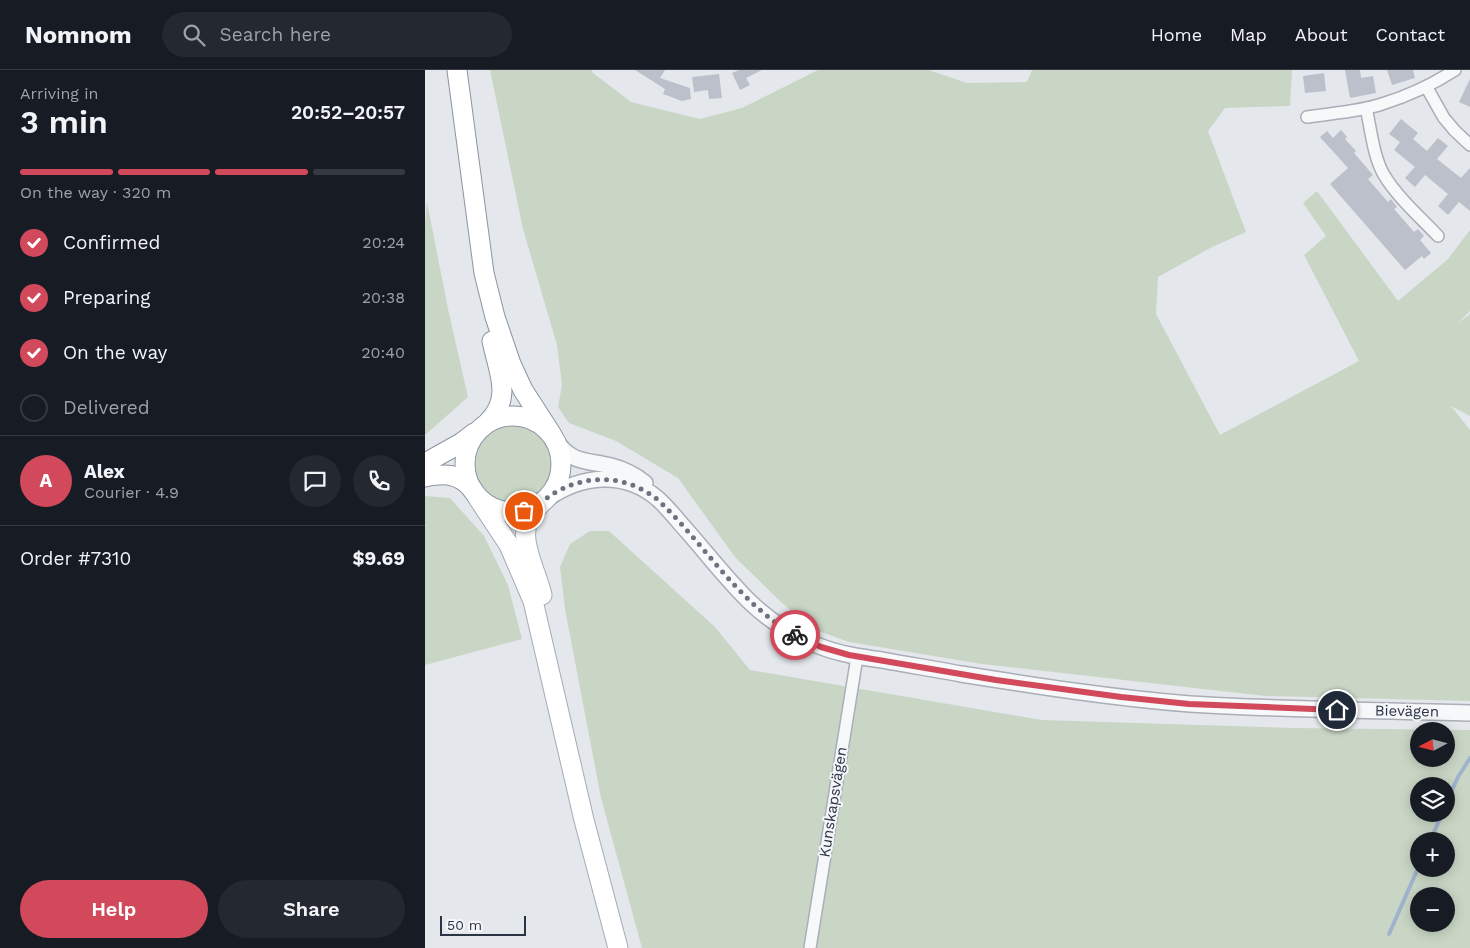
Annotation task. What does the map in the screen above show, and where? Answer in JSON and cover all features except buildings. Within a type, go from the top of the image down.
[{"type":"main road","points":[[457,70],[484,273],[501,337],[511,364],[528,398],[554,438],[561,457],[561,471],[556,487],[527,517],[525,526],[527,545],[546,608],[591,807],[629,948]]},
{"type":"main road","points":[[484,273],[483,292],[503,391],[500,408],[471,440],[465,456],[466,473],[475,493],[509,545],[533,601],[584,820],[618,948]]},
{"type":"main road","points":[[425,463],[461,443],[485,425],[505,416],[522,416],[540,423],[554,438]]},
{"type":"main road","points":[[425,477],[445,474],[461,479],[491,507],[507,512],[524,511],[543,502]]},
{"type":"street","points":[[1307,118],[1381,105],[1427,88],[1455,70]]},
{"type":"street","points":[[1427,88],[1444,118],[1470,145]]},
{"type":"street","points":[[1366,108],[1384,175],[1404,201],[1438,236]]},
{"type":"street","name":"Bievägen","points":[[554,438],[565,452],[577,459],[613,466],[633,474],[650,488],[658,500],[741,593],[766,616],[809,642],[836,652],[1083,692],[1189,704],[1470,713]]},
{"type":"street","name":"Bievägen","points":[[543,502],[559,490],[573,484],[587,480],[603,479],[632,484],[646,490],[658,500]]},
{"type":"street","name":"Kunskapsvägen","points":[[810,948],[857,656]]},
{"type":"green space","points":[[490,70],[591,70],[631,102],[700,119],[742,108],[818,70],[929,70],[967,83],[1027,82],[1032,70],[1292,70],[1290,106],[1225,108],[1208,131],[1246,232],[1212,247],[1158,277],[1156,314],[1220,435],[1359,361],[1304,255],[1326,236],[1303,203],[1317,191],[1398,301],[1448,259],[1470,230],[1470,311],[1457,324],[1470,314],[1470,416],[1451,406],[1470,430],[1470,701],[1265,696],[982,664],[849,642],[813,629],[782,603],[735,557],[678,478],[616,441],[569,423],[558,407],[562,385],[557,345],[523,229]]},
{"type":"green space","points":[[427,202],[468,397],[425,435],[425,222]]},
{"type":"green space","points":[[506,426],[520,426],[534,432],[545,443],[551,457],[548,479],[540,491],[520,502],[506,502],[492,496],[481,485],[475,471],[475,457],[481,443],[492,432]]},
{"type":"green space","points":[[425,496],[450,498],[484,536],[508,585],[522,639],[425,665]]},
{"type":"green space","points":[[590,531],[609,531],[715,627],[750,670],[1042,720],[1293,728],[1410,729],[1410,768],[1455,768],[1455,730],[1470,730],[1470,948],[642,948],[601,798],[565,609],[560,567],[570,544]]},
{"type":"waterway","points":[[1455,784],[1470,758]]},
{"type":"waterway","points":[[1434,832],[1438,822]]},
{"type":"waterway","points":[[1389,934],[1414,877]]},
{"type":"way so far","points":[[524,511],[531,509],[559,490],[587,480],[618,480],[646,490],[664,505],[752,604],[776,624],[795,635]]},
{"type":"route","points":[[795,635],[821,647],[849,655],[996,680],[1189,704],[1337,710]]}]
